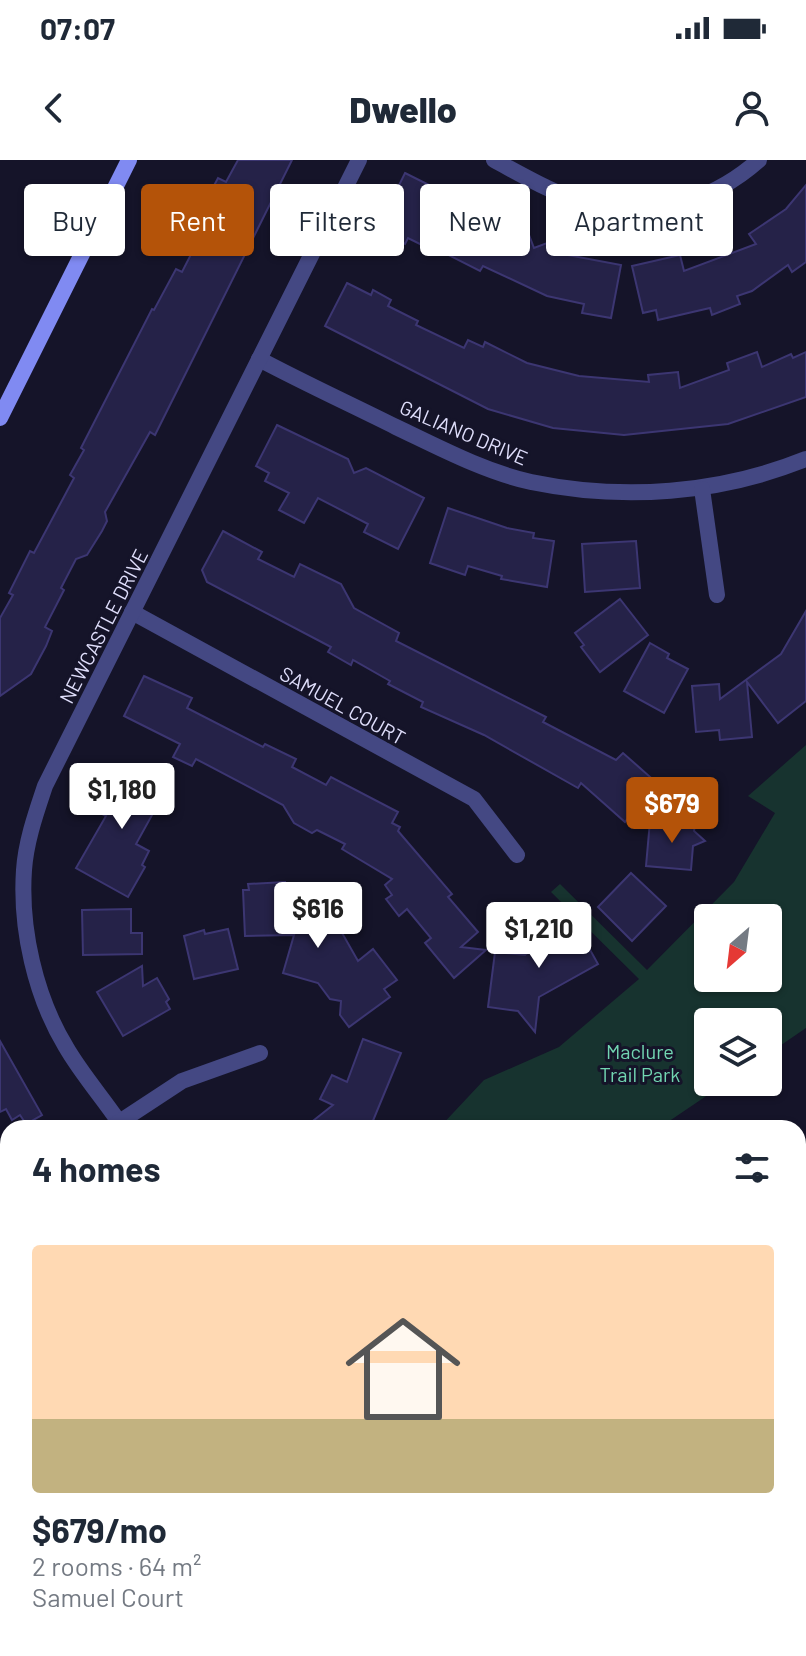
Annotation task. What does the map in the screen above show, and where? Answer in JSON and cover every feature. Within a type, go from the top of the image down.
[{"type":"main road","points":[[0,418],[129,160]]},
{"type":"street","name":"NEWCASTLE DRIVE","points":[[112,1120],[66,1047],[41,996],[28,933],[24,871],[31,829],[45,786],[359,160]]},
{"type":"street","points":[[494,160],[587,204],[625,211],[668,207],[707,195],[741,176],[759,160]]},
{"type":"street","name":"GALIANO DRIVE","points":[[259,359],[448,451],[530,481],[616,493],[702,489],[750,480],[806,459]]},
{"type":"street","points":[[702,489],[717,595]]},
{"type":"street","name":"SAMUEL COURT","points":[[132,612],[474,799],[517,855]]},
{"type":"street","points":[[123,1120],[182,1081],[260,1053]]},
{"type":"green space","name":"Maclure Trail Park","points":[[806,745],[806,1028],[782,1044],[782,1008],[694,1008],[694,1096],[706,1096],[671,1120],[446,1120],[484,1080],[559,1047],[639,979],[551,892],[560,884],[647,970],[694,922],[694,992],[782,992],[782,904],[712,904],[734,882],[775,813],[748,796]]},
{"type":"building","points":[[238,160],[292,160],[280,184],[270,184],[270,204],[254,236],[254,184],[215,184],[218,178],[226,182]]},
{"type":"building","points":[[405,173],[427,184],[420,184],[420,244],[408,238],[404,244],[404,184],[400,184]]},
{"type":"building","points":[[806,185],[806,262],[792,272],[788,265],[752,291],[737,296],[740,304],[712,315],[710,308],[658,320],[656,310],[643,313],[632,266],[680,256],[684,271],[724,256],[733,256],[733,253],[756,244],[749,234],[786,209]]},
{"type":"building","points":[[530,238],[534,248],[546,243],[546,256],[573,256],[621,265],[611,318],[582,313],[584,304],[547,296],[483,266],[480,271],[451,256],[530,256]]},
{"type":"building","points":[[190,256],[244,256],[155,435],[150,432],[105,512],[107,521],[102,531],[87,555],[76,559],[61,588],[64,590],[45,627],[52,631],[31,674],[0,696],[0,618],[13,595],[9,593],[74,478],[70,475],[84,450],[81,448],[152,309],[176,269],[182,272]]},
{"type":"building","points":[[347,283],[371,295],[373,290],[391,300],[388,306],[418,321],[416,325],[464,348],[468,340],[483,347],[485,342],[527,363],[579,376],[649,382],[648,375],[678,372],[680,388],[729,370],[727,363],[757,352],[762,367],[791,354],[793,358],[806,352],[806,397],[728,424],[624,435],[553,428],[488,409],[325,326]]},
{"type":"building","points":[[277,425],[348,459],[354,473],[366,468],[424,498],[398,549],[364,532],[368,524],[318,498],[304,523],[279,510],[289,493],[265,481],[269,473],[256,466]]},
{"type":"building","points":[[448,508],[507,528],[534,533],[533,538],[554,541],[547,587],[501,579],[502,576],[468,566],[465,575],[430,563]]},
{"type":"building","points":[[223,531],[262,552],[258,559],[294,577],[300,564],[341,584],[354,608],[399,633],[396,641],[546,717],[543,722],[616,760],[623,753],[658,784],[625,822],[581,783],[578,788],[484,735],[421,707],[423,702],[388,684],[390,681],[353,660],[351,665],[328,652],[331,647],[207,582],[202,570]]},
{"type":"building","points":[[636,541],[640,588],[585,592],[582,544]]},
{"type":"building","points":[[620,599],[648,635],[600,672],[581,647],[584,645],[575,633]]},
{"type":"building","points":[[806,611],[806,701],[778,723],[747,682],[752,737],[720,740],[719,730],[696,732],[692,686],[719,684],[720,699],[781,654]]},
{"type":"building","points":[[650,643],[669,654],[667,658],[688,669],[664,713],[624,691]]},
{"type":"building","points":[[144,676],[192,698],[187,708],[263,747],[265,744],[296,759],[292,767],[326,785],[331,777],[398,812],[392,823],[400,827],[398,831],[452,894],[448,897],[478,932],[461,947],[486,950],[454,978],[425,943],[431,938],[407,909],[399,916],[386,899],[392,895],[385,885],[392,879],[342,849],[345,844],[294,823],[283,805],[196,759],[192,766],[173,757],[180,744],[124,716]]},
{"type":"building","points":[[127,765],[167,788],[136,844],[149,851],[142,865],[145,867],[128,897],[76,868],[106,816],[95,810],[111,781],[116,784]]},
{"type":"building","points":[[650,821],[695,825],[694,831],[705,841],[693,846],[691,870],[646,866]]},
{"type":"building","points":[[631,873],[666,906],[632,941],[598,907]]},
{"type":"building","points":[[285,882],[286,899],[328,911],[326,921],[337,924],[358,961],[373,949],[397,980],[384,989],[390,997],[349,1027],[340,1015],[341,1001],[330,999],[318,983],[283,973],[294,935],[245,936],[243,890],[249,890],[248,884]]},
{"type":"building","points":[[131,909],[131,933],[142,933],[142,954],[83,955],[82,910]]},
{"type":"building","points":[[570,914],[598,964],[539,997],[535,1032],[518,1011],[488,1007],[495,952],[525,955],[553,932],[549,926]]},
{"type":"building","points":[[228,929],[238,969],[194,979],[184,936],[204,930],[205,934]]},
{"type":"building","points":[[142,966],[143,986],[157,978],[169,999],[166,1002],[170,1009],[123,1036],[97,992]]},
{"type":"building","points":[[363,1039],[401,1053],[373,1120],[314,1120],[333,1105],[320,1099],[332,1075],[347,1082]]},
{"type":"building","points":[[0,1041],[42,1115],[33,1120],[23,1120],[20,1115],[12,1120],[6,1109],[0,1112]]}]
